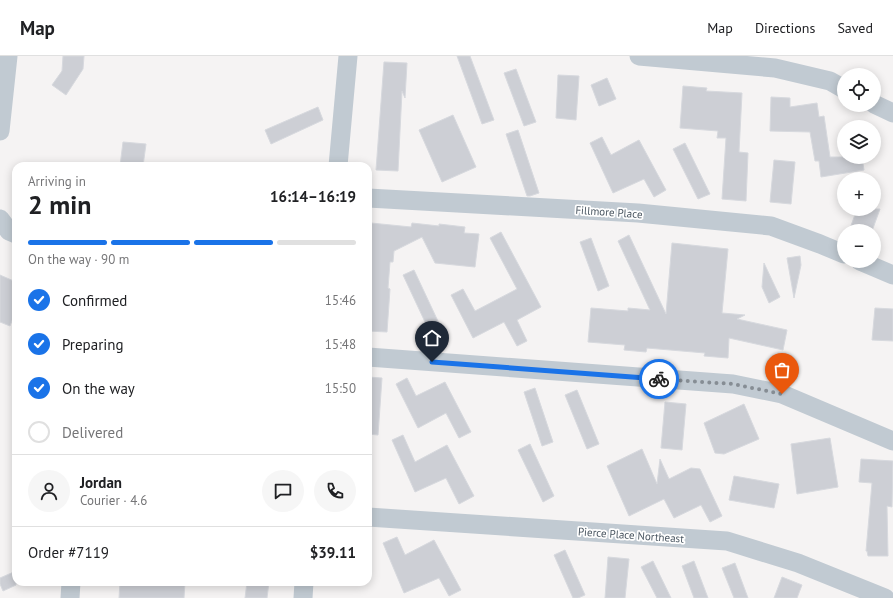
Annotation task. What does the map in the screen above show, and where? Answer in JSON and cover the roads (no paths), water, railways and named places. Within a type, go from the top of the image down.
[{"type":"street","points":[[0,131],[8,56]]},
{"type":"street","points":[[338,162],[348,56]]},
{"type":"street","points":[[639,56],[774,68],[830,81],[837,85]]},
{"type":"street","points":[[881,107],[893,113]]},
{"type":"street","name":"Fillmore Place","points":[[372,198],[638,213],[771,226],[837,251]]},
{"type":"street","points":[[876,268],[893,275]]},
{"type":"street","points":[[372,357],[733,384],[782,394],[893,441]]},
{"type":"street","name":"Pierce Place Northeast","points":[[372,517],[728,541],[798,563],[885,598]]},
{"type":"street","points":[[70,598],[71,586]]},
{"type":"street","points":[[303,598],[304,586]]}]
